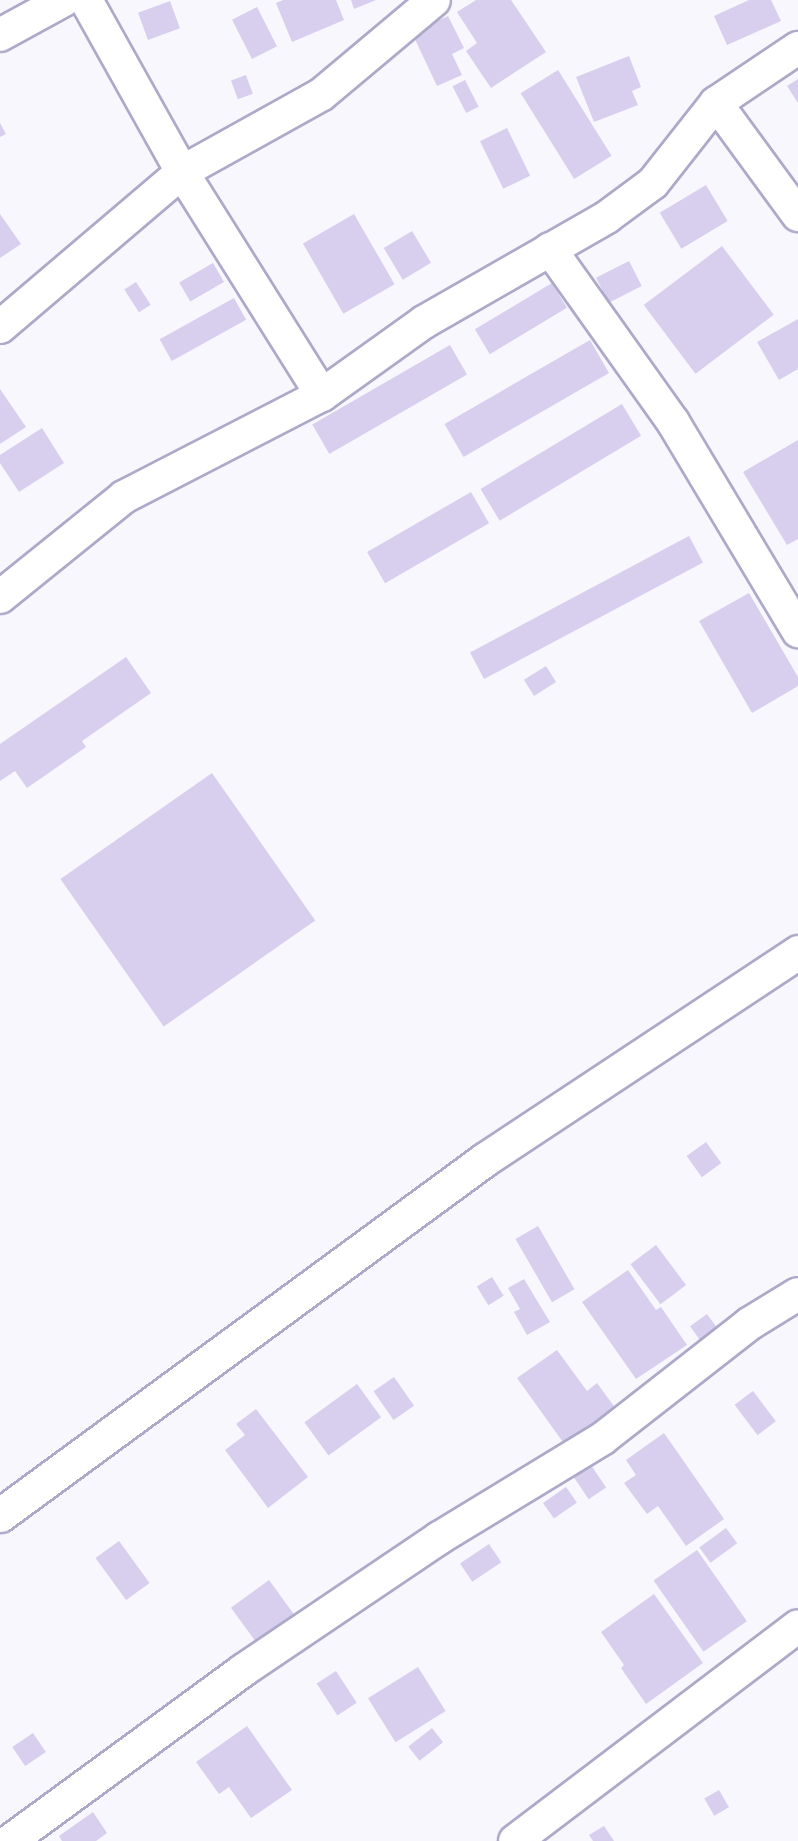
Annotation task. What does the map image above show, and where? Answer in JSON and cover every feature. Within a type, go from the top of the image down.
[{"type":"street","points":[[0,35],[64,0]]},
{"type":"street","points":[[86,0],[182,172],[322,394]]},
{"type":"street","points":[[0,327],[182,172],[322,94],[435,0]]},
{"type":"street","points":[[0,597],[124,497],[322,394],[424,322],[607,217],[653,183],[716,103],[798,48]]},
{"type":"street","points":[[716,103],[798,215]]},
{"type":"street","points":[[550,249],[673,422],[798,630]]},
{"type":"street","points":[[0,1515],[484,1160],[798,952]]},
{"type":"street","points":[[10,1841],[242,1671],[439,1538],[602,1439],[749,1324],[798,1293]]},
{"type":"street","points":[[515,1841],[798,1626]]},
{"type":"building","points":[[283,0],[336,0],[344,20],[292,42],[276,3]]},
{"type":"building","points":[[351,0],[376,0],[354,9]]},
{"type":"building","points":[[476,0],[511,0],[546,52],[491,88],[466,51],[477,43],[457,12]]},
{"type":"building","points":[[749,0],[771,0],[781,21],[727,45],[714,16]]},
{"type":"building","points":[[170,1],[180,28],[148,40],[138,13]]},
{"type":"building","points":[[257,7],[277,46],[252,59],[232,20]]},
{"type":"building","points":[[448,16],[464,48],[452,54],[462,75],[437,86],[412,33]]},
{"type":"building","points":[[629,56],[641,87],[632,91],[638,105],[594,122],[576,77]]},
{"type":"building","points":[[558,70],[612,156],[574,179],[521,93]]},
{"type":"building","points":[[246,75],[253,94],[238,99],[231,80]]},
{"type":"building","points":[[798,79],[798,103],[787,86]]},
{"type":"building","points":[[465,80],[479,107],[466,113],[453,86]]},
{"type":"building","points":[[0,123],[6,134],[0,137]]},
{"type":"building","points":[[507,128],[530,176],[503,189],[480,141]]},
{"type":"building","points":[[706,185],[728,221],[681,249],[660,213]]},
{"type":"building","points":[[0,214],[21,244],[0,258]]},
{"type":"building","points":[[354,214],[394,284],[343,314],[303,243]]},
{"type":"building","points":[[412,231],[431,263],[403,280],[384,248]]},
{"type":"building","points":[[722,246],[774,315],[695,374],[644,305]]},
{"type":"building","points":[[629,261],[642,286],[609,303],[596,278]]},
{"type":"building","points":[[213,263],[224,282],[190,302],[179,282]]},
{"type":"building","points":[[136,282],[151,305],[139,312],[124,290]]},
{"type":"building","points":[[552,283],[567,308],[490,354],[475,329]]},
{"type":"building","points":[[234,298],[246,320],[172,361],[160,339]]},
{"type":"building","points":[[798,319],[798,369],[779,380],[757,342]]},
{"type":"building","points":[[590,340],[609,373],[464,457],[445,424]]},
{"type":"building","points":[[450,345],[467,374],[329,454],[312,424]]},
{"type":"building","points":[[0,389],[26,427],[0,444]]},
{"type":"building","points":[[622,404],[641,436],[500,521],[481,489]]},
{"type":"building","points":[[42,428],[64,463],[19,492],[0,463],[0,455]]},
{"type":"building","points":[[798,440],[798,539],[787,545],[743,472]]},
{"type":"building","points":[[471,492],[489,523],[385,583],[367,552]]},
{"type":"building","points":[[689,536],[703,562],[484,679],[470,652]]},
{"type":"building","points":[[749,593],[798,677],[798,686],[752,713],[699,621]]},
{"type":"building","points":[[126,657],[151,693],[82,741],[86,747],[27,788],[15,771],[0,781],[0,744]]},
{"type":"building","points":[[546,666],[556,682],[534,696],[524,680]]},
{"type":"building","points":[[212,773],[315,920],[164,1027],[60,879]]},
{"type":"building","points":[[706,1142],[721,1163],[702,1177],[687,1156]]},
{"type":"building","points":[[538,1226],[574,1289],[552,1302],[515,1239]]},
{"type":"building","points":[[656,1245],[686,1285],[661,1304],[630,1264]]},
{"type":"building","points":[[628,1270],[656,1310],[661,1307],[687,1345],[636,1379],[582,1302]]},
{"type":"building","points":[[492,1277],[504,1296],[488,1305],[477,1287]]},
{"type":"building","points":[[524,1279],[550,1322],[527,1335],[514,1312],[520,1309],[508,1288]]},
{"type":"building","points":[[707,1314],[720,1332],[703,1344],[690,1326]]},
{"type":"building","points":[[557,1350],[587,1391],[597,1383],[616,1409],[565,1445],[517,1378]]},
{"type":"building","points":[[394,1377],[414,1406],[394,1420],[374,1391]]},
{"type":"building","points":[[357,1384],[381,1417],[329,1455],[304,1422]]},
{"type":"building","points":[[753,1391],[776,1421],[758,1435],[735,1405]]},
{"type":"building","points":[[256,1409],[308,1477],[268,1508],[225,1450],[245,1435],[236,1424]]},
{"type":"building","points":[[664,1433],[724,1519],[686,1546],[658,1506],[647,1514],[624,1483],[636,1475],[626,1460]]},
{"type":"building","points":[[591,1465],[606,1487],[589,1499],[574,1477]]},
{"type":"building","points":[[566,1487],[577,1503],[554,1519],[543,1503]]},
{"type":"building","points":[[726,1528],[737,1543],[710,1563],[699,1547]]},
{"type":"building","points":[[119,1541],[150,1583],[126,1600],[96,1558]]},
{"type":"building","points":[[489,1544],[501,1562],[472,1582],[460,1564]]},
{"type":"building","points":[[697,1550],[747,1621],[703,1652],[654,1580]]},
{"type":"building","points":[[269,1580],[300,1622],[262,1650],[231,1608]]},
{"type":"building","points":[[654,1594],[703,1663],[646,1704],[621,1668],[624,1665],[601,1632]]},
{"type":"building","points":[[418,1667],[446,1711],[396,1742],[368,1698]]},
{"type":"building","points":[[336,1671],[357,1703],[337,1715],[317,1684]]},
{"type":"building","points":[[247,1726],[292,1790],[251,1818],[229,1787],[219,1794],[196,1762]]},
{"type":"building","points":[[432,1728],[443,1742],[419,1761],[408,1746]]},
{"type":"building","points":[[33,1733],[46,1752],[25,1766],[12,1747]]},
{"type":"building","points":[[719,1790],[729,1807],[714,1816],[704,1798]]},
{"type":"building","points":[[93,1812],[107,1833],[96,1841],[62,1841],[59,1836]]},
{"type":"building","points":[[604,1826],[614,1841],[593,1841],[589,1835]]}]
